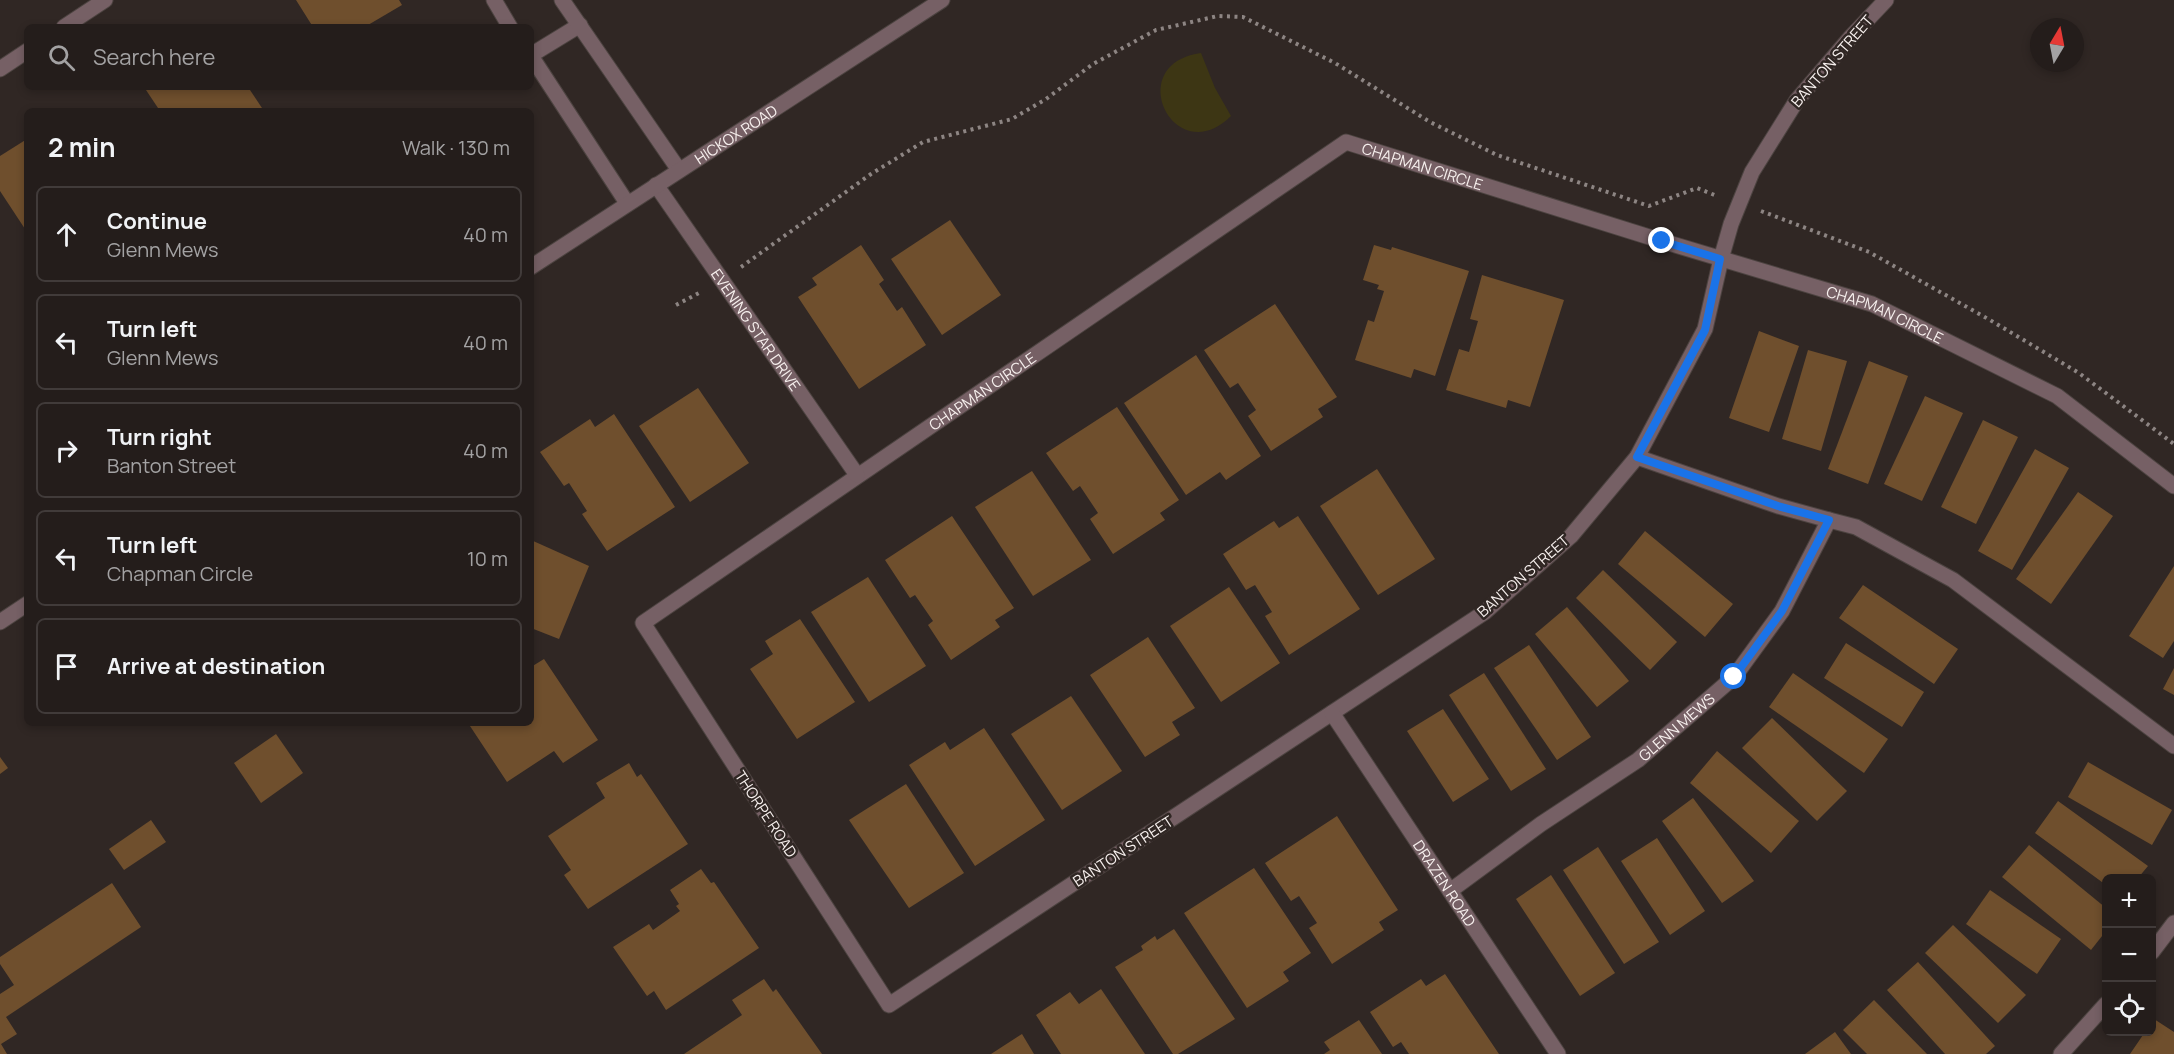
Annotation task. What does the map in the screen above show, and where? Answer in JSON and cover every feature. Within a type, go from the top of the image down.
[{"type":"street","points":[[69,24],[105,0]]},
{"type":"street","points":[[494,0],[508,24]]},
{"type":"street","points":[[562,0],[679,170]]},
{"type":"street","name":"HICKOX ROAD","points":[[534,265],[942,0]]},
{"type":"street","name":"BANTON STREET","points":[[889,1005],[1485,612],[1571,536],[1637,457],[1705,330],[1720,259],[1752,172],[1797,100],[1886,0]]},
{"type":"street","points":[[534,54],[580,26]]},
{"type":"street","points":[[0,69],[24,53]]},
{"type":"street","points":[[534,61],[627,203]]},
{"type":"street","name":"CHAPMAN CIRCLE","points":[[643,623],[1346,142],[1872,304],[2057,396],[2174,486]]},
{"type":"street","name":"EVENING STAR DRIVE","points":[[656,185],[857,475]]},
{"type":"street","points":[[1637,457],[1778,506],[1856,527],[1953,580],[2174,746]]},
{"type":"street","name":"GLENN MEWS","points":[[1450,891],[1541,824],[1638,760],[1734,677],[1782,611],[1829,520]]},
{"type":"street","points":[[0,622],[24,606]]},
{"type":"street","name":"THORPE ROAD","points":[[643,623],[889,1005]]},
{"type":"street","name":"DRAZEN ROAD","points":[[1332,713],[1558,1054]]},
{"type":"street","points":[[2156,946],[2174,923]]},
{"type":"street","points":[[2061,1054],[2102,1008]]},
{"type":"shaded area","points":[[1201,53],[1215,88],[1231,116],[1210,130],[1191,131],[1176,124],[1165,110],[1161,93],[1164,75],[1177,61]]},
{"type":"building","points":[[296,0],[399,0],[402,5],[370,24],[311,24]]},
{"type":"building","points":[[146,90],[250,90],[262,108],[158,108]]},
{"type":"building","points":[[24,141],[24,227],[0,191],[0,156]]},
{"type":"building","points":[[950,220],[1001,295],[942,335],[891,259]]},
{"type":"building","points":[[861,245],[884,280],[879,284],[897,311],[902,307],[926,345],[859,389],[798,297],[817,285],[812,278]]},
{"type":"building","points":[[1374,245],[1391,250],[1392,247],[1469,271],[1435,376],[1414,369],[1411,378],[1355,360],[1368,320],[1374,322],[1384,291],[1377,289],[1379,285],[1363,280]]},
{"type":"building","points":[[1482,275],[1564,300],[1530,407],[1508,400],[1506,408],[1446,390],[1459,349],[1469,352],[1478,321],[1470,319]]},
{"type":"building","points":[[1275,304],[1337,397],[1318,409],[1323,417],[1271,451],[1248,416],[1256,410],[1238,383],[1230,388],[1204,350]]},
{"type":"building","points":[[1759,331],[1799,346],[1769,432],[1729,418]]},
{"type":"building","points":[[1808,350],[1847,361],[1821,451],[1782,439]]},
{"type":"building","points":[[1196,355],[1261,456],[1226,480],[1220,472],[1186,495],[1124,403]]},
{"type":"building","points":[[1869,361],[1908,376],[1868,484],[1828,469]]},
{"type":"building","points":[[698,388],[749,463],[690,502],[639,426]]},
{"type":"building","points":[[1925,396],[1963,413],[1922,501],[1884,484]]},
{"type":"building","points":[[1117,407],[1179,500],[1160,513],[1165,520],[1113,554],[1090,519],[1098,513],[1080,486],[1073,491],[1046,453]]},
{"type":"building","points":[[614,414],[675,507],[607,551],[582,514],[587,511],[569,483],[564,486],[540,452],[590,419],[595,427]]},
{"type":"building","points":[[1983,420],[2018,437],[1976,524],[1941,507]]},
{"type":"building","points":[[2035,449],[2069,468],[2012,570],[1978,551]]},
{"type":"building","points":[[1377,469],[1435,559],[1378,595],[1320,506]]},
{"type":"building","points":[[1032,471],[1091,560],[1033,596],[975,507]]},
{"type":"building","points":[[2078,492],[2113,516],[2051,604],[2016,579]]},
{"type":"building","points":[[952,516],[1014,608],[995,620],[1000,627],[951,660],[928,625],[933,621],[915,595],[910,598],[885,560]]},
{"type":"building","points":[[1298,516],[1360,609],[1289,655],[1265,616],[1272,612],[1255,585],[1246,590],[1223,554],[1274,521],[1279,528]]},
{"type":"building","points":[[1645,531],[1733,604],[1705,637],[1618,564]]},
{"type":"building","points":[[534,541],[589,566],[559,639],[534,629]]},
{"type":"building","points":[[2174,566],[2174,641],[2163,658],[2129,636]]},
{"type":"building","points":[[1603,570],[1677,642],[1650,670],[1576,598]]},
{"type":"building","points":[[868,577],[926,666],[869,702],[811,612]]},
{"type":"building","points":[[1863,585],[1958,649],[1934,684],[1839,618]]},
{"type":"building","points":[[1229,587],[1280,663],[1221,702],[1170,626]]},
{"type":"building","points":[[1567,607],[1629,681],[1597,707],[1535,634]]},
{"type":"building","points":[[800,619],[855,702],[797,739],[750,669],[773,654],[765,641]]},
{"type":"building","points":[[1148,637],[1195,708],[1172,722],[1180,735],[1145,757],[1090,675]]},
{"type":"building","points":[[1846,643],[1924,692],[1902,727],[1824,678]]},
{"type":"building","points":[[1529,645],[1591,737],[1557,760],[1494,668]]},
{"type":"building","points":[[544,659],[598,740],[563,763],[554,751],[507,782],[470,726],[534,726],[534,665]]},
{"type":"building","points":[[2174,668],[2174,695],[2163,689]]},
{"type":"building","points":[[1484,673],[1546,769],[1511,791],[1449,695]]},
{"type":"building","points":[[1793,673],[1888,739],[1864,773],[1769,707]]},
{"type":"building","points":[[1071,696],[1122,771],[1062,810],[1011,734]]},
{"type":"building","points":[[1443,709],[1489,779],[1453,802],[1407,731]]},
{"type":"building","points":[[1772,718],[1847,791],[1817,821],[1742,748]]},
{"type":"building","points":[[984,728],[1045,820],[975,866],[909,765],[945,742],[950,750]]},
{"type":"building","points":[[276,734],[303,773],[261,803],[234,763]]},
{"type":"building","points":[[1717,751],[1799,821],[1771,853],[1690,783]]},
{"type":"building","points":[[0,757],[8,768],[0,774]]},
{"type":"building","points":[[2088,762],[2172,810],[2152,845],[2068,797]]},
{"type":"building","points":[[629,763],[637,777],[641,774],[688,844],[588,909],[564,875],[571,870],[548,836],[605,798],[596,783]]},
{"type":"building","points":[[906,784],[964,873],[909,908],[849,820]]},
{"type":"building","points":[[1693,798],[1754,881],[1722,903],[1662,821]]},
{"type":"building","points":[[2058,801],[2148,866],[2141,874],[2102,874],[2102,882],[2035,833]]},
{"type":"building","points":[[1337,816],[1398,910],[1379,922],[1384,930],[1332,964],[1309,928],[1317,923],[1299,896],[1291,901],[1265,863]]},
{"type":"building","points":[[151,820],[166,842],[124,870],[109,849]]},
{"type":"building","points":[[1657,838],[1705,911],[1670,935],[1621,861]]},
{"type":"building","points":[[2029,845],[2102,905],[2102,936],[2091,950],[2002,877]]},
{"type":"building","points":[[1598,847],[1659,942],[1624,964],[1563,870]]},
{"type":"building","points":[[1254,868],[1311,953],[1283,972],[1289,981],[1247,1008],[1184,913]]},
{"type":"building","points":[[701,869],[711,883],[714,882],[759,948],[666,1010],[654,991],[647,996],[613,947],[649,924],[653,930],[680,911],[676,906],[679,904],[670,890]]},
{"type":"building","points":[[1551,875],[1615,973],[1580,996],[1516,899]]},
{"type":"building","points":[[112,883],[141,927],[6,1017],[17,1034],[1,1044],[7,1054],[0,1054],[0,994],[14,985],[0,964],[0,957]]},
{"type":"building","points":[[1990,890],[2061,939],[2037,974],[1966,924]]},
{"type":"building","points":[[1953,925],[2026,995],[1998,1023],[1925,953]]},
{"type":"building","points":[[1174,929],[1235,1019],[1178,1054],[1173,1054],[1115,967],[1143,950],[1141,946],[1155,936],[1157,940]]},
{"type":"building","points":[[1918,962],[1995,1046],[1986,1054],[1945,1054],[1887,990]]},
{"type":"building","points":[[1445,974],[1499,1054],[1409,1054],[1401,1042],[1393,1047],[1370,1012],[1421,979],[1426,986]]},
{"type":"building","points":[[764,979],[773,992],[776,989],[822,1054],[684,1054],[742,1015],[732,1000]]},
{"type":"building","points":[[1101,989],[1145,1054],[1061,1054],[1036,1015],[1070,992],[1079,1004]]},
{"type":"building","points":[[1874,1000],[1927,1054],[1867,1054],[1843,1030]]},
{"type":"building","points":[[1359,1020],[1382,1054],[1324,1054],[1330,1050],[1324,1042]]},
{"type":"building","points":[[2156,1020],[2174,1032],[2174,1054],[2130,1054],[2142,1036],[2156,1036]]},
{"type":"building","points":[[1835,1032],[1851,1054],[1805,1054]]},
{"type":"building","points":[[1022,1034],[1034,1054],[991,1054]]},
{"type":"route","points":[[1662,241],[1720,259],[1705,330],[1637,457],[1778,506],[1829,520],[1782,611],[1734,677]]}]
